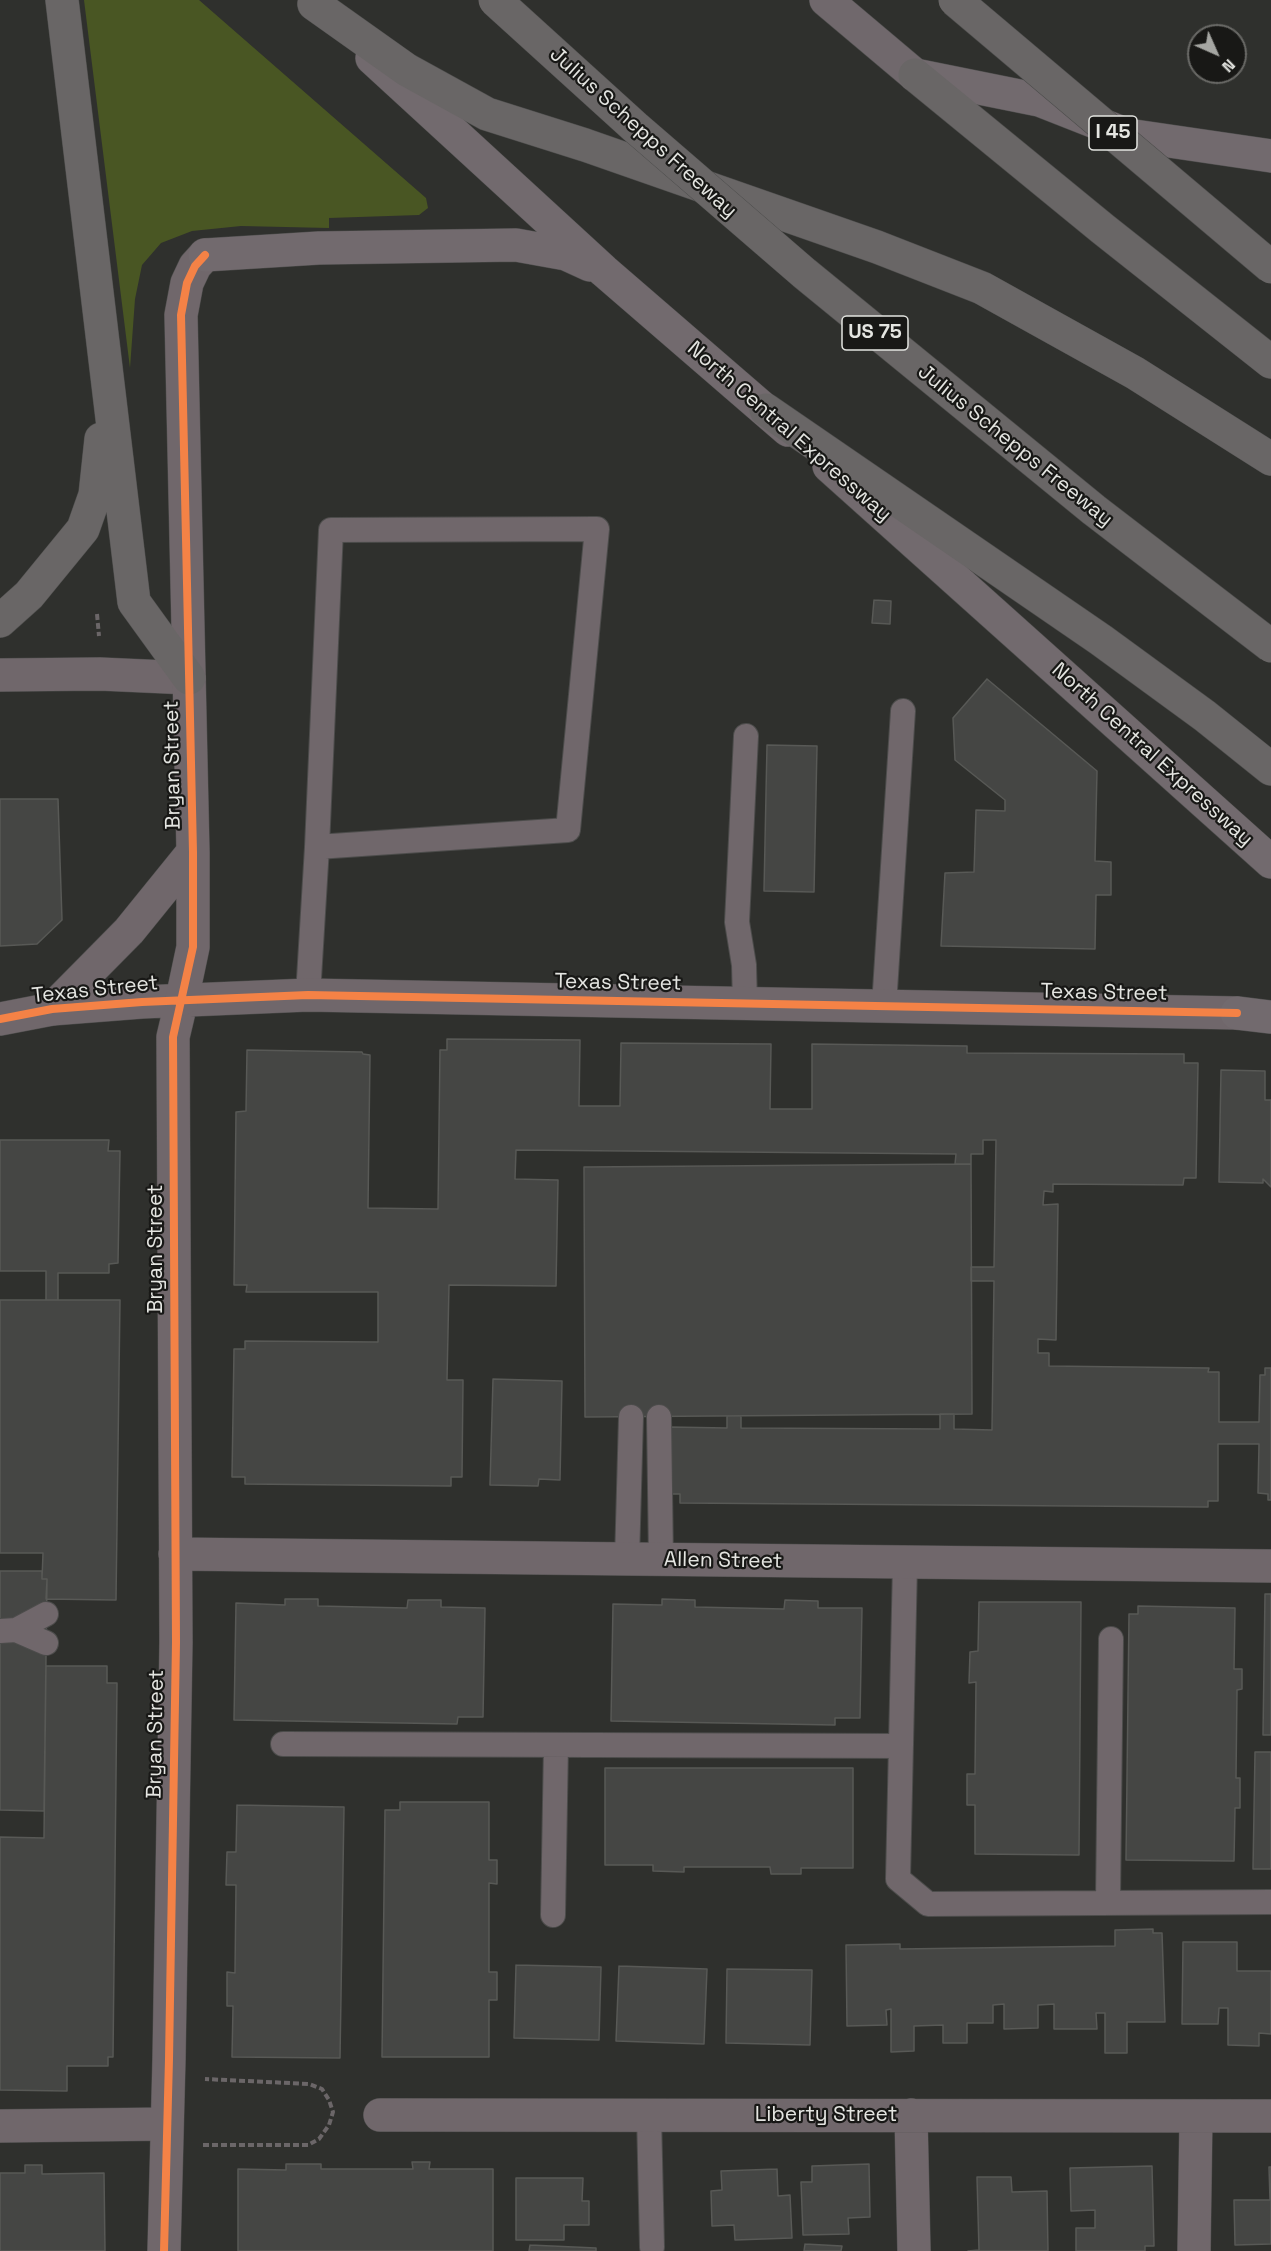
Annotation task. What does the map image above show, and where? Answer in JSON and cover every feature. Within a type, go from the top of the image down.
[{"type":"highway","points":[[62,0],[106,384],[134,602],[189,678]]},
{"type":"highway","name":"Julius Schepps Freeway","points":[[495,0],[635,127],[820,287],[1076,496],[1271,646]]},
{"type":"highway","name":"I 45","points":[[955,0],[1271,267]]},
{"type":"highway","points":[[311,2],[407,70],[487,114],[585,145],[877,247],[982,288],[1135,373],[1271,459]]},
{"type":"highway","points":[[915,75],[1271,362]]},
{"type":"highway","points":[[0,621],[28,596],[83,529],[95,495],[106,384]]},
{"type":"highway","points":[[766,410],[1101,640],[1205,716],[1271,769]]},
{"type":"main road","points":[[826,0],[915,75],[1039,100],[1128,135],[1271,156]]},
{"type":"main road","name":"North Central Expressway","points":[[311,2],[604,271],[766,410],[1271,862]]},
{"type":"main road","points":[[205,255],[319,248],[516,245],[566,254],[604,271]]},
{"type":"main road","points":[[1237,1013],[1271,1017]]},
{"type":"street","name":"Bryan Street","points":[[164,2251],[176,1665],[173,1037],[193,947],[193,852],[181,315],[187,284],[195,266],[205,255]]},
{"type":"street","points":[[0,675],[189,678]]},
{"type":"street","points":[[51,1009],[137,923],[193,852]]},
{"type":"street","name":"Texas Street","points":[[0,1019],[51,1009],[182,999],[308,995],[1237,1013]]},
{"type":"street","name":"Allen Street","points":[[175,1554],[905,1564],[1271,1566]]},
{"type":"street","name":"Liberty Street","points":[[380,2115],[1271,2116]]},
{"type":"street","points":[[911,2115],[914,2251]]},
{"type":"street","points":[[1194,2251],[1196,2116]]},
{"type":"street","points":[[0,2126],[167,2124]]},
{"type":"lane","points":[[308,995],[331,530],[597,530],[568,830],[317,848]]},
{"type":"lane","points":[[884,1006],[903,711]]},
{"type":"lane","points":[[745,1004],[744,965],[737,922],[746,736]]},
{"type":"lane","points":[[627,1560],[631,1416]]},
{"type":"lane","points":[[659,1417],[661,1560]]},
{"type":"lane","points":[[905,1564],[898,1879],[928,1904],[1271,1902]]},
{"type":"lane","points":[[8,1630],[46,1614]]},
{"type":"lane","points":[[8,1630],[46,1643]]},
{"type":"lane","points":[[1108,1902],[1111,1638]]},
{"type":"lane","points":[[283,1744],[901,1746]]},
{"type":"lane","points":[[553,1915],[556,1745]]},
{"type":"lane","points":[[649,2115],[652,2247]]},
{"type":"path","points":[[202,2145],[308,2145],[319,2139],[329,2125],[333,2112],[322,2089],[309,2084],[204,2079]]},
{"type":"green space","points":[[84,0],[199,0],[426,198],[428,208],[419,215],[329,218],[329,228],[241,226],[192,231],[161,243],[142,265],[135,299],[130,368]]},
{"type":"building","points":[[874,600],[891,601],[890,624],[872,623]]},
{"type":"building","points":[[987,679],[1097,771],[1095,861],[1111,862],[1111,895],[1096,895],[1095,949],[941,946],[945,873],[974,872],[976,810],[1005,811],[1005,800],[955,760],[953,718]]},
{"type":"building","points":[[767,745],[817,746],[814,892],[764,891]]},
{"type":"building","points":[[0,799],[58,799],[62,920],[37,944],[0,946]]},
{"type":"building","points":[[447,1039],[580,1040],[579,1106],[620,1106],[621,1043],[771,1044],[770,1109],[812,1109],[812,1044],[967,1046],[967,1053],[1184,1054],[1184,1063],[1198,1063],[1196,1178],[1184,1178],[1183,1185],[1053,1184],[1053,1192],[1044,1191],[1043,1205],[1058,1204],[1056,1340],[1038,1339],[1038,1353],[1049,1353],[1049,1366],[1209,1368],[1208,1372],[1219,1372],[1219,1422],[1259,1422],[1260,1375],[1265,1375],[1265,1368],[1271,1368],[1271,1500],[1268,1500],[1268,1494],[1258,1493],[1259,1444],[1218,1444],[1218,1501],[1208,1501],[1208,1507],[680,1503],[680,1494],[669,1494],[670,1427],[727,1428],[727,1416],[741,1416],[741,1428],[940,1429],[940,1414],[954,1414],[954,1429],[992,1430],[994,1281],[971,1281],[971,1267],[994,1267],[996,1140],[983,1140],[983,1154],[971,1154],[971,1164],[955,1164],[956,1154],[516,1150],[515,1179],[558,1180],[556,1286],[449,1285],[447,1380],[463,1380],[462,1477],[451,1477],[451,1486],[245,1484],[245,1477],[232,1477],[234,1349],[245,1349],[245,1341],[378,1342],[378,1292],[246,1292],[247,1285],[234,1285],[236,1112],[246,1111],[247,1050],[362,1052],[370,1055],[368,1208],[438,1209],[440,1050],[447,1050]]},
{"type":"building","points":[[1221,1070],[1265,1071],[1265,1100],[1271,1100],[1271,1187],[1263,1179],[1263,1183],[1219,1182]]},
{"type":"building","points":[[0,1140],[109,1140],[108,1151],[120,1151],[118,1263],[109,1264],[109,1273],[58,1273],[58,1300],[46,1300],[46,1271],[0,1271]]},
{"type":"building","points":[[971,1164],[972,1414],[585,1417],[584,1167]]},
{"type":"building","points":[[0,1300],[120,1300],[116,1600],[46,1599],[47,1579],[42,1579],[43,1553],[0,1553]]},
{"type":"building","points":[[493,1379],[562,1381],[560,1480],[539,1479],[538,1486],[490,1485]]},
{"type":"building","points":[[0,1571],[42,1571],[42,1579],[47,1579],[44,1811],[0,1810]]},
{"type":"building","points":[[1265,1594],[1271,1594],[1271,1735],[1263,1735]]},
{"type":"building","points":[[285,1599],[318,1599],[318,1606],[407,1608],[408,1600],[441,1600],[441,1607],[485,1608],[483,1717],[458,1717],[457,1724],[234,1720],[236,1603],[285,1605]]},
{"type":"building","points":[[662,1599],[695,1600],[695,1607],[784,1609],[785,1600],[818,1601],[818,1608],[862,1608],[860,1718],[835,1718],[835,1725],[611,1721],[613,1604],[662,1605]]},
{"type":"building","points":[[979,1602],[1081,1602],[1079,1855],[975,1854],[975,1805],[967,1805],[967,1774],[975,1774],[976,1682],[969,1683],[970,1652],[978,1651]]},
{"type":"building","points":[[1138,1606],[1235,1608],[1234,1669],[1242,1669],[1242,1689],[1237,1690],[1236,1778],[1240,1778],[1240,1808],[1235,1808],[1234,1861],[1126,1860],[1129,1614],[1138,1614]]},
{"type":"building","points":[[46,1666],[107,1666],[107,1683],[117,1683],[113,2057],[108,2057],[108,2066],[67,2066],[67,2091],[0,2090],[0,1837],[44,1838]]},
{"type":"building","points":[[1255,1752],[1271,1752],[1271,1869],[1253,1869]]},
{"type":"building","points":[[605,1768],[853,1768],[853,1868],[801,1868],[801,1874],[771,1874],[770,1867],[684,1867],[684,1872],[653,1871],[653,1865],[605,1865]]},
{"type":"building","points":[[400,1802],[489,1802],[489,1860],[497,1860],[497,1884],[489,1883],[489,1972],[497,1972],[497,2000],[489,2000],[489,2057],[382,2057],[385,1810],[400,1810]]},
{"type":"building","points":[[237,1805],[344,1807],[340,2058],[232,2057],[233,2006],[227,2006],[227,1972],[235,1973],[236,1885],[226,1885],[227,1852],[236,1852]]},
{"type":"building","points":[[1153,1929],[1153,1933],[1162,1933],[1165,2022],[1127,2022],[1127,2053],[1105,2053],[1105,2013],[1096,2013],[1097,2029],[1054,2029],[1054,2004],[1038,2005],[1038,2028],[1004,2029],[1004,2004],[993,2005],[993,2023],[967,2023],[967,2043],[943,2043],[943,2025],[914,2026],[914,2051],[891,2052],[891,2009],[886,2010],[887,2025],[847,2026],[846,1945],[900,1944],[900,1949],[1115,1946],[1115,1930]]},
{"type":"building","points":[[1183,1942],[1237,1942],[1237,1971],[1271,1971],[1271,2034],[1259,2033],[1259,2046],[1228,2045],[1228,2008],[1219,2008],[1218,2024],[1182,2024]]},
{"type":"building","points":[[516,1965],[601,1967],[599,2040],[514,2038]]},
{"type":"building","points":[[619,1966],[707,1969],[704,2044],[616,2041]]},
{"type":"building","points":[[727,1969],[812,1970],[810,2045],[726,2043]]},
{"type":"building","points":[[412,2162],[430,2162],[429,2169],[493,2169],[493,2251],[238,2251],[238,2169],[286,2170],[286,2164],[321,2164],[321,2169],[413,2169]]},
{"type":"building","points":[[869,2164],[870,2217],[848,2218],[849,2234],[803,2235],[801,2182],[812,2182],[812,2166]]},
{"type":"building","points":[[25,2165],[42,2165],[42,2174],[104,2173],[105,2251],[0,2251],[0,2173],[25,2173]]},
{"type":"building","points":[[1152,2166],[1154,2246],[1145,2246],[1145,2251],[1076,2251],[1076,2228],[1095,2228],[1095,2210],[1071,2211],[1070,2168]]},
{"type":"building","points":[[1269,2167],[1271,2167],[1271,2244],[1235,2245],[1234,2200],[1270,2200]]},
{"type":"building","points":[[777,2169],[778,2196],[790,2195],[792,2238],[735,2240],[734,2225],[712,2226],[711,2191],[722,2190],[721,2171]]},
{"type":"building","points":[[977,2177],[1011,2177],[1012,2192],[1047,2191],[1048,2251],[968,2251],[979,2250]]},
{"type":"building","points":[[516,2178],[583,2178],[582,2201],[589,2201],[589,2225],[564,2225],[564,2240],[516,2240]]},
{"type":"building","points":[[805,2244],[842,2246],[841,2251],[804,2251]]},
{"type":"building","points":[[530,2245],[596,2248],[596,2251],[529,2251]]},
{"type":"cycle path","points":[[164,2251],[176,1642],[173,1037],[193,947],[193,852],[181,315],[187,283],[195,266],[205,255]]},
{"type":"cycle path","points":[[0,1019],[52,1009],[142,1002],[308,995],[1237,1013]]}]
